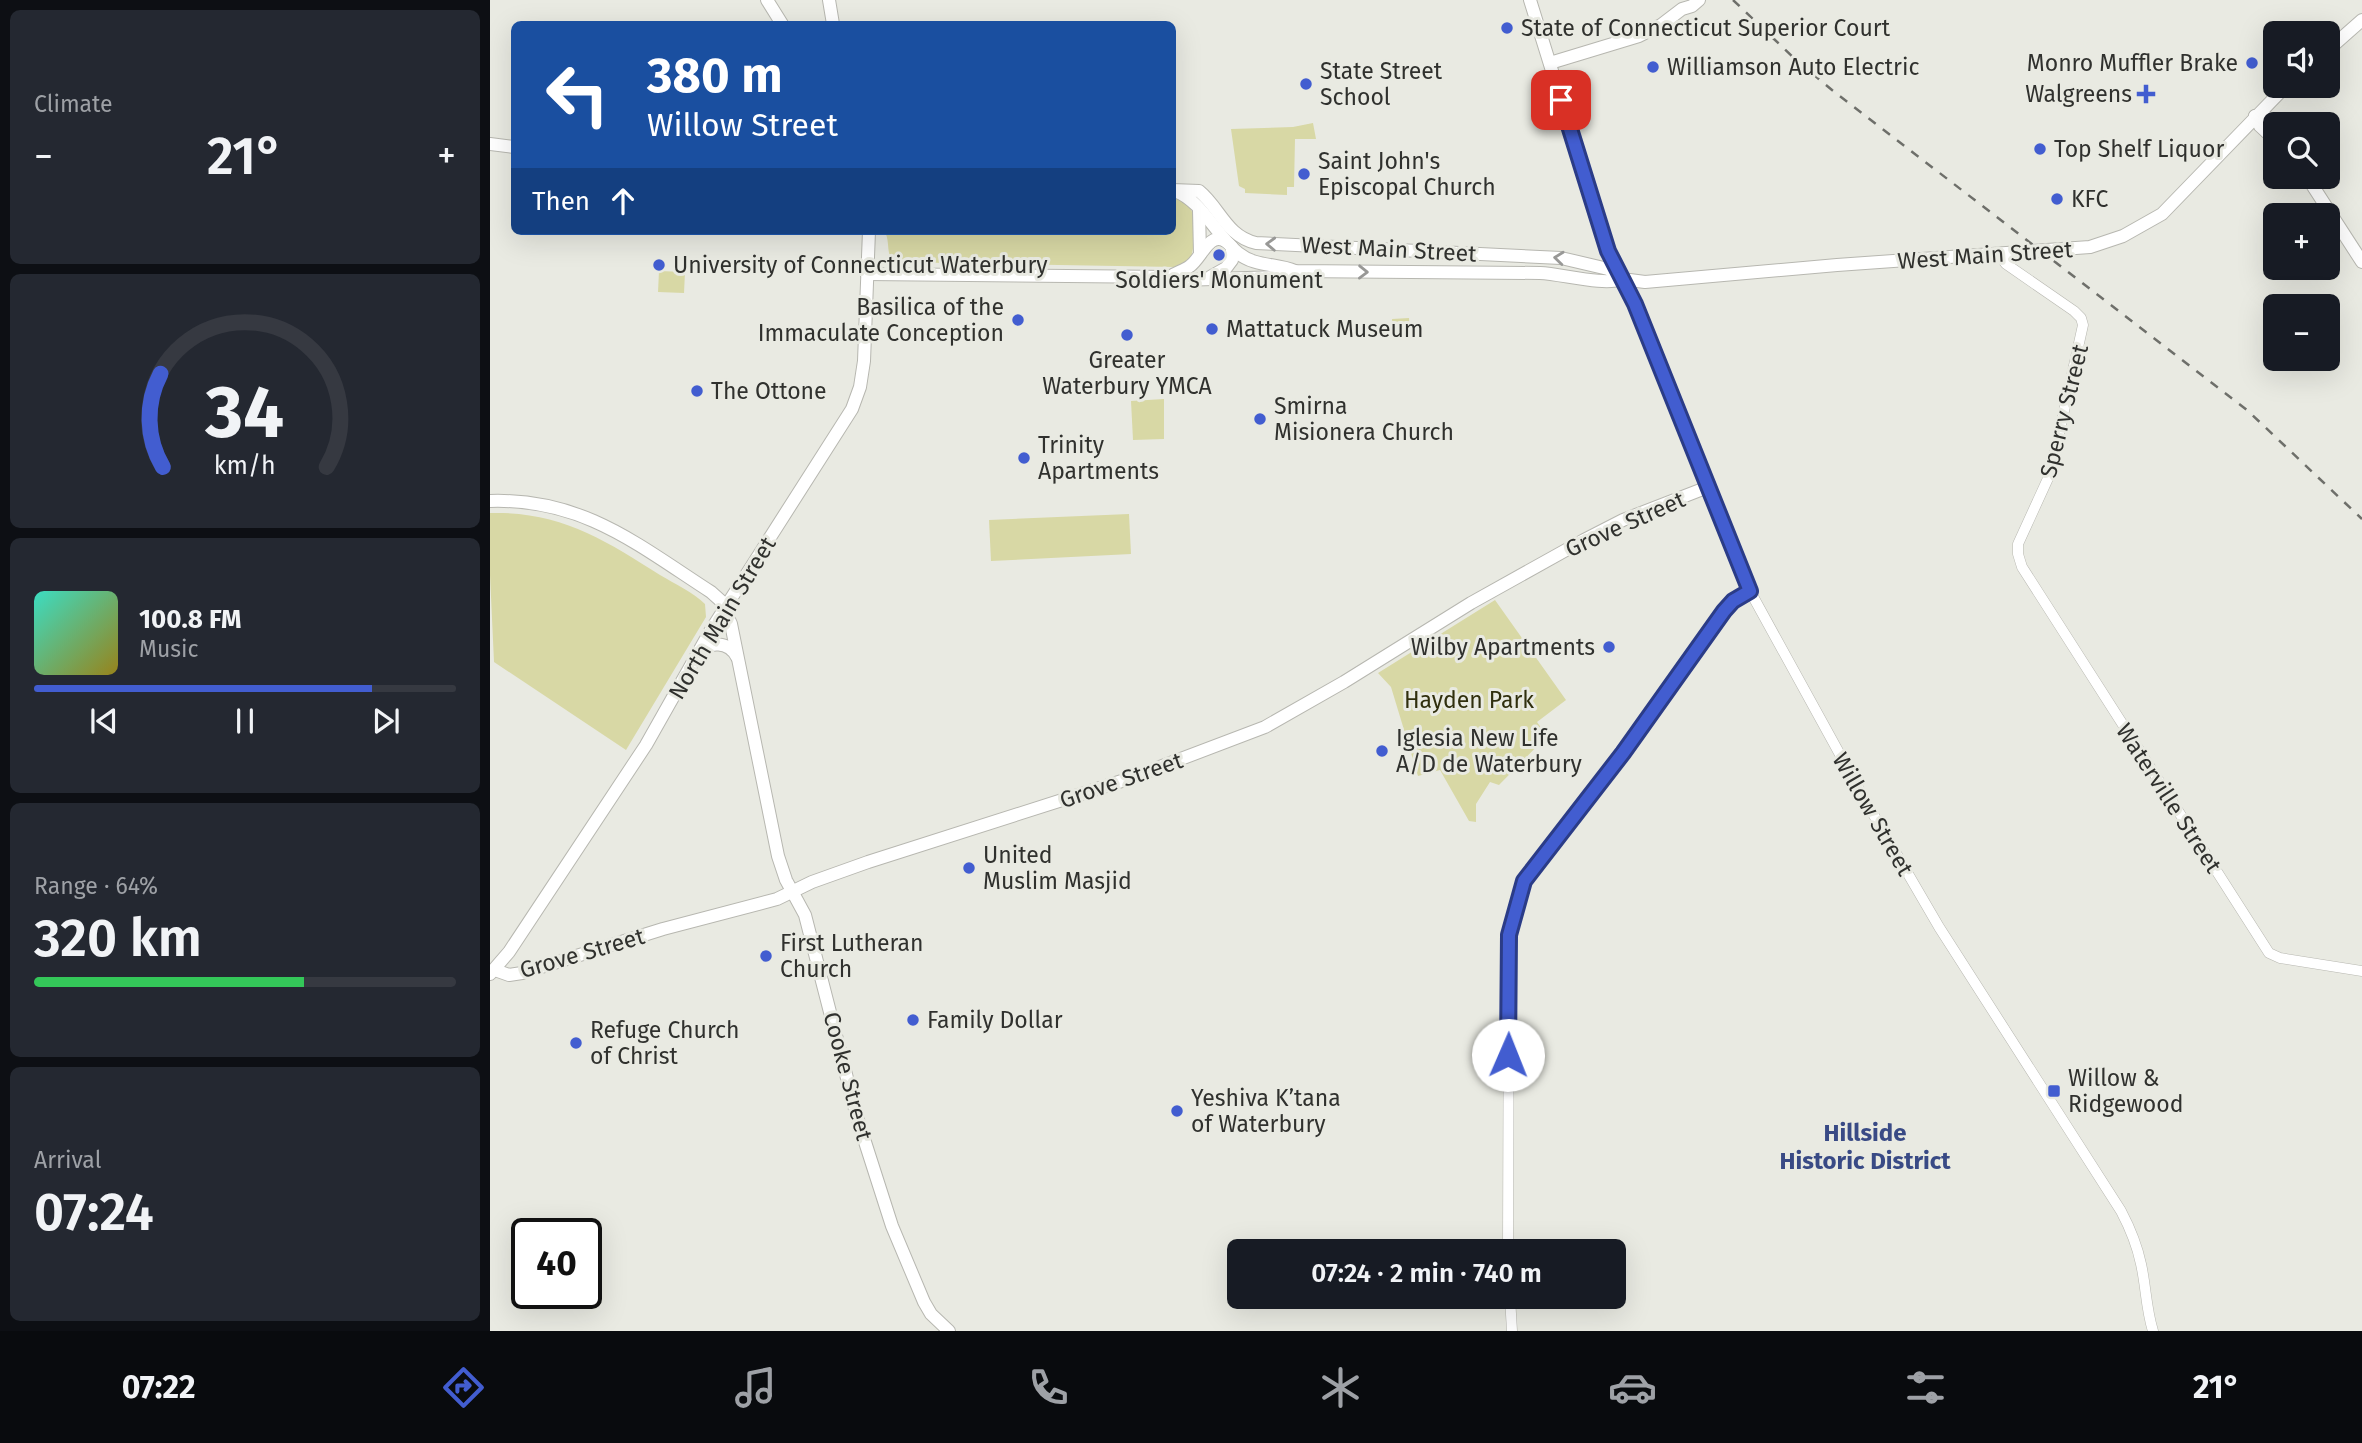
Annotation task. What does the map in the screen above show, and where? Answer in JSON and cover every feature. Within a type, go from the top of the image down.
[{"type":"main road","points":[[767,0],[780,21]]},
{"type":"main road","points":[[829,0],[832,21]]},
{"type":"main road","name":"Willow Street","points":[[1530,0],[1604,239],[1635,304],[1708,487]]},
{"type":"main road","points":[[1549,63],[1640,36],[1661,25],[1683,5],[1692,6],[1699,0]]},
{"type":"main road","points":[[2340,39],[2362,20]]},
{"type":"main road","name":"West Main Street","points":[[1176,190],[1196,190],[1201,193],[1221,219],[1240,254],[1255,262],[1295,271],[1540,273],[1607,282],[1622,279],[1656,282],[1837,265],[1999,255],[2091,247],[2115,240],[2143,226],[2177,201],[2274,98]]},
{"type":"main road","points":[[2263,116],[2255,116],[2263,129]]},
{"type":"main road","points":[[490,144],[511,147]]},
{"type":"main road","points":[[2315,189],[2362,262]]},
{"type":"main road","name":"West Main Street","points":[[1176,192],[1185,195],[1233,240],[1560,258],[1608,269],[1622,279]]},
{"type":"main road","points":[[1197,206],[1200,217],[1200,255]]},
{"type":"main road","name":"North Main Street","points":[[492,972],[509,952],[646,745],[725,607],[854,404],[864,361],[869,235]]},
{"type":"main road","points":[[1170,277],[1188,267],[1213,240],[1233,240],[1230,264],[1213,276],[1196,280]]},
{"type":"main road","name":"West Main Street","points":[[867,274],[1170,277],[1177,280],[1196,280],[1277,277],[1295,271]]},
{"type":"main road","name":"Grove Street","points":[[492,972],[522,974],[663,929],[777,899],[812,882],[1128,779],[1265,727],[1344,682],[1462,608],[1584,540],[1623,520],[1708,487]]},
{"type":"main road","points":[[490,501],[540,504],[594,520],[711,592],[725,607]]},
{"type":"main road","name":"Cooke Street","points":[[725,607],[731,624],[776,848],[784,876],[806,915],[857,1117],[892,1226],[924,1302],[931,1314],[949,1331]]},
{"type":"main road","points":[[697,653],[707,646],[722,645],[733,650],[738,660]]},
{"type":"street","name":"Sperry Street","points":[[1999,255],[2006,264],[2074,311],[2084,325],[2050,474],[2018,544],[2020,561]]},
{"type":"street","name":"Willow Street","points":[[1708,487],[1750,591],[1927,909],[2121,1211],[2134,1239],[2142,1266],[2145,1298],[2153,1331]]},
{"type":"street","name":"Waterville Street","points":[[2020,561],[2037,592],[2269,953],[2280,958],[2362,971]]},
{"type":"street","points":[[1507,1239],[1509,943],[1511,923],[1522,884],[1623,753],[1724,611],[1733,601],[1750,591]]},
{"type":"street","points":[[1511,1309],[1512,1331]]},
{"type":"green space","points":[[1313,123],[1316,139],[1295,139],[1294,187],[1287,187],[1287,195],[1245,193],[1245,189],[1239,186],[1231,129],[1293,127]]},
{"type":"green space","points":[[1176,199],[1188,205],[1195,231],[1191,258],[1175,267],[894,262],[886,235],[1176,235]]},
{"type":"green space","points":[[659,271],[685,272],[684,293],[658,292]]},
{"type":"green space","points":[[1409,318],[1410,338],[1393,339],[1392,319]]},
{"type":"green space","points":[[1164,399],[1164,439],[1133,440],[1131,401]]},
{"type":"green space","points":[[490,513],[538,517],[580,530],[620,550],[705,604],[706,617],[626,750],[494,662]]},
{"type":"green space","points":[[1129,514],[1131,554],[991,561],[989,520]]},
{"type":"green space","name":"Hayden Park","points":[[1495,600],[1566,700],[1537,722],[1547,736],[1499,785],[1490,782],[1476,804],[1476,822],[1469,821],[1440,770],[1418,776],[1391,687],[1378,673]]},
{"type":"railway","points":[[1733,0],[1832,90],[2247,410],[2362,519]]},
{"type":"place","name":"State of Connecticut Superior Court","points":[[1507,28]]},
{"type":"place","name":"Monro Muffler Brake","points":[[2252,63]]},
{"type":"place","name":"Williamson Auto Electric","points":[[1653,67]]},
{"type":"place","name":"State Street School","points":[[1306,84]]},
{"type":"place","name":"Walgreens","points":[[2146,94]]},
{"type":"place","name":"Top Shelf Liquor","points":[[2040,149]]},
{"type":"place","name":"Saint John's Episcopal Church","points":[[1304,174]]},
{"type":"place","name":"KFC","points":[[2057,199]]},
{"type":"place","name":"Soldiers' Monument","points":[[1219,255]]},
{"type":"place","name":"University of Connecticut Waterbury","points":[[659,265]]},
{"type":"place","name":"Basilica of the Immaculate Conception","points":[[1018,320]]},
{"type":"place","name":"Mattatuck Museum","points":[[1212,329]]},
{"type":"place","name":"Greater Waterbury YMCA","points":[[1127,335]]},
{"type":"place","name":"The Ottone","points":[[697,391]]},
{"type":"place","name":"Smirna Misionera Church","points":[[1260,419]]},
{"type":"place","name":"Trinity Apartments","points":[[1024,458]]},
{"type":"place","name":"Wilby Apartments","points":[[1609,647]]},
{"type":"place","name":"Iglesia New Life A/D de Waterbury","points":[[1382,751]]},
{"type":"place","name":"United Muslim Masjid","points":[[969,868]]},
{"type":"place","name":"First Lutheran Church","points":[[766,956]]},
{"type":"place","name":"Family Dollar","points":[[913,1020]]},
{"type":"place","name":"Refuge Church of Christ","points":[[576,1043]]},
{"type":"place","name":"Willow & Ridgewood","points":[[2054,1091]]},
{"type":"place","name":"Yeshiva K’tana of Waterbury","points":[[1177,1111]]},
{"type":"district","name":"Hillside Historic District","points":[[1865,1147]]},
{"type":"route","points":[[1508,1055],[1509,935],[1522,884],[1623,753],[1724,611],[1733,601],[1750,591],[1635,304],[1608,251],[1561,100]]}]
